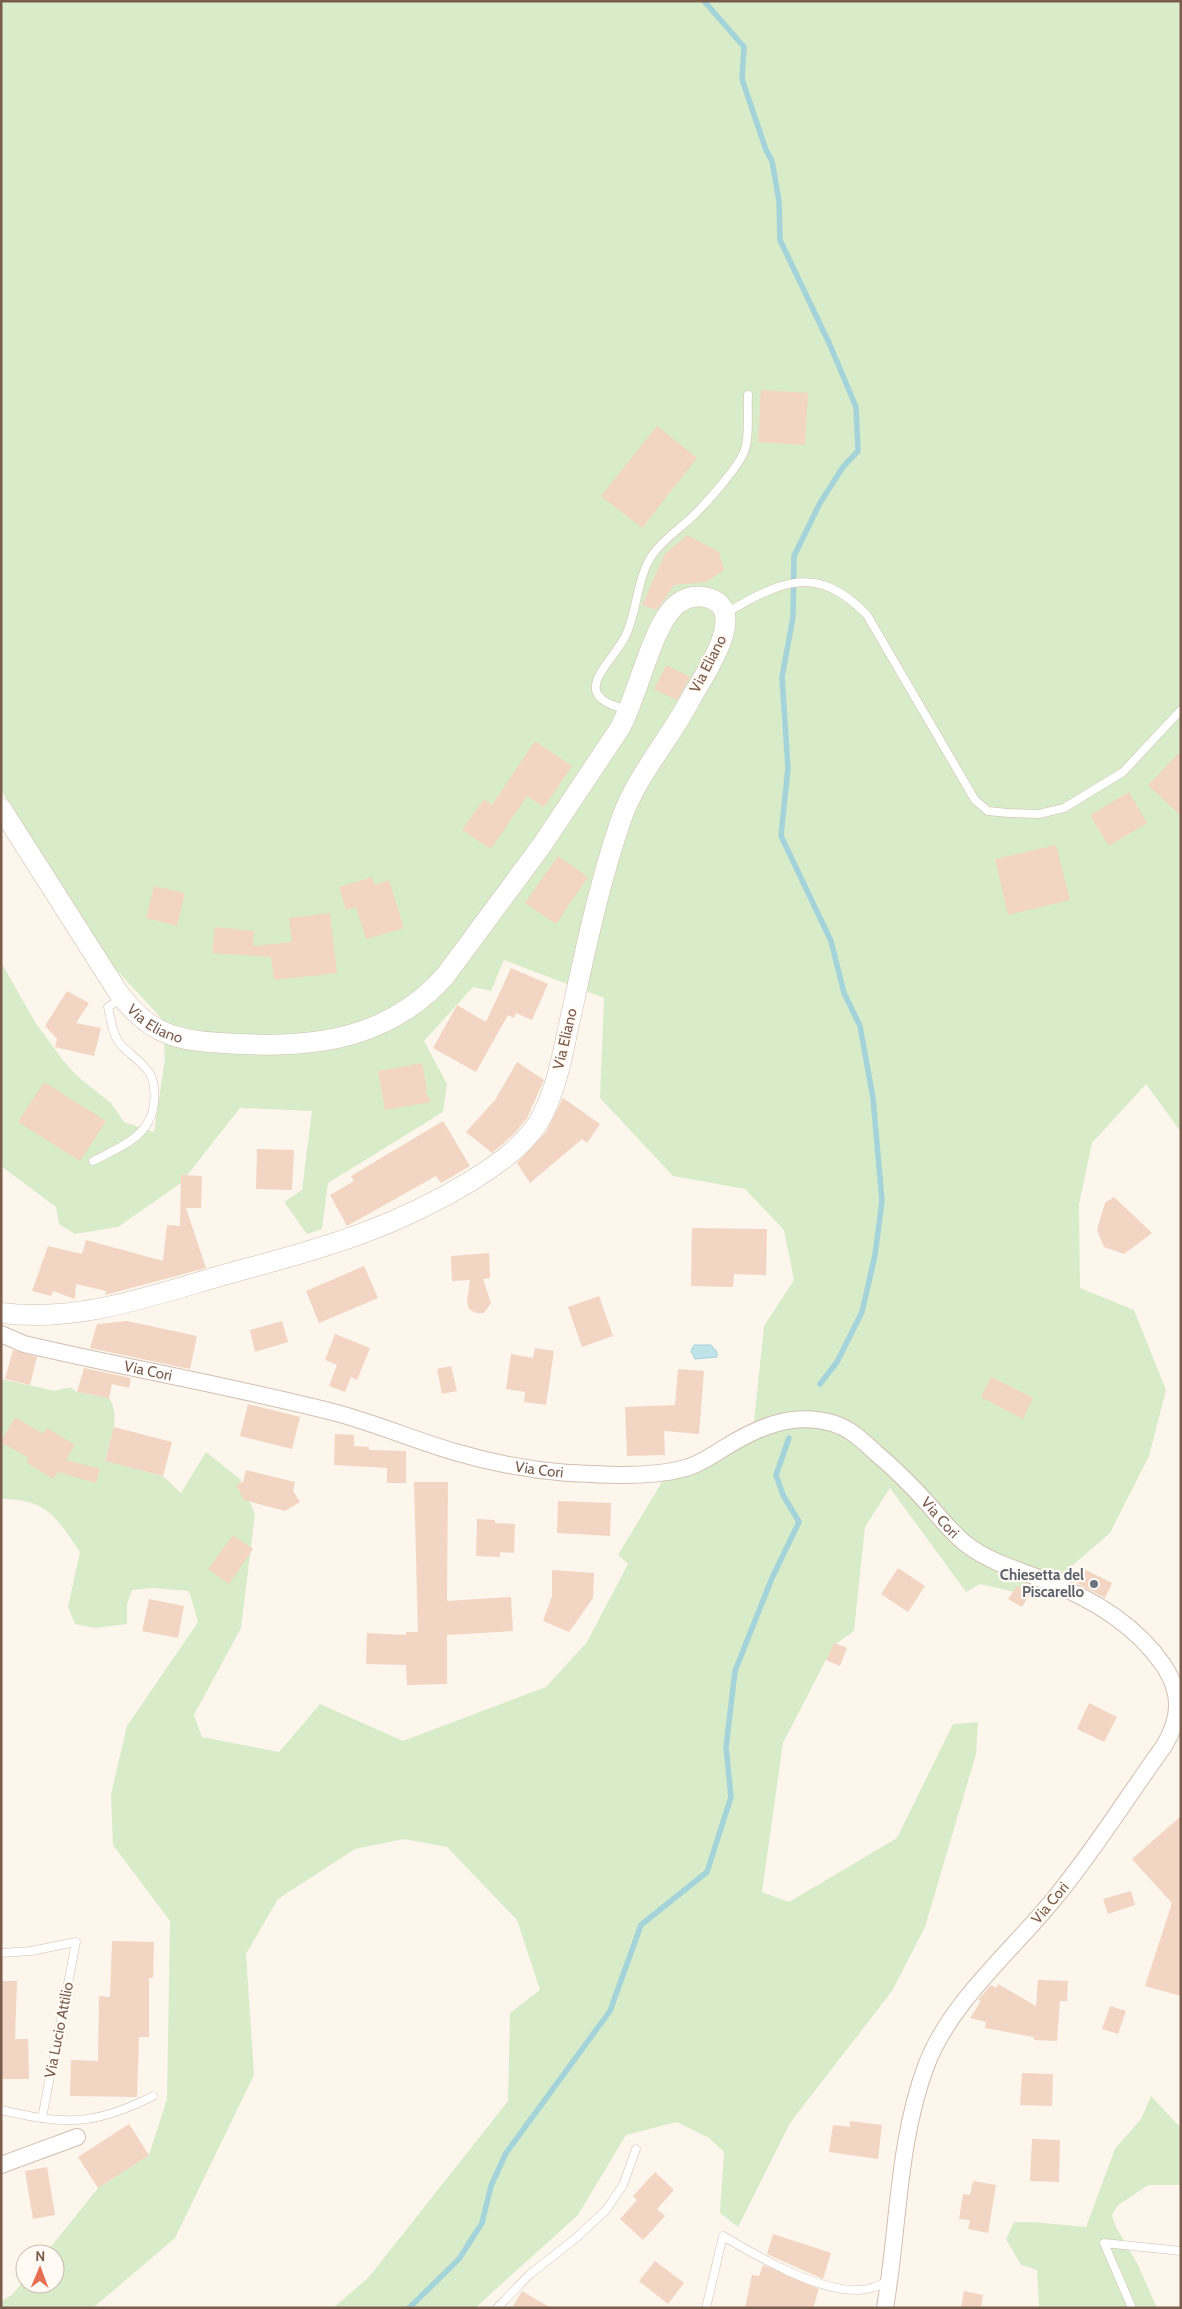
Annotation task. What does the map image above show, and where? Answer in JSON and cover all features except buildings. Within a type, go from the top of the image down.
[{"type":"street","name":"Via Eliano","points":[[1,808],[122,998],[150,1025],[179,1039],[264,1045],[299,1045],[335,1040],[368,1029],[406,1011],[430,993],[452,967],[542,845],[620,728],[629,710],[654,644],[673,607],[688,598],[703,597],[717,601],[726,613],[726,628],[720,645],[625,811],[600,894],[554,1086],[539,1122],[519,1144],[489,1169],[434,1203],[397,1221],[331,1245],[126,1304],[39,1315],[1,1313]]},
{"type":"street","name":"Via Cori","points":[[1,1334],[16,1342],[328,1411],[471,1457],[542,1470],[602,1474],[668,1472],[694,1466],[742,1437],[775,1423],[798,1419],[834,1424],[848,1430],[868,1445],[907,1482],[955,1535],[970,1548],[998,1562],[1062,1587],[1098,1605],[1128,1625],[1152,1649],[1170,1673],[1180,1704],[1176,1723],[1164,1746],[1078,1870],[1038,1919],[960,2006],[936,2044],[926,2066],[907,2134],[895,2217],[889,2282],[884,2308]]},
{"type":"street","points":[[1152,1649],[1181,1675]]},
{"type":"street","points":[[1,2165],[76,2137]]},
{"type":"lane","points":[[629,710],[611,706],[600,699],[596,690],[598,674],[625,637],[632,618],[638,591],[652,556],[664,540],[698,512],[744,453],[748,395]]},
{"type":"lane","points":[[726,613],[787,584],[819,582],[838,590],[867,614],[974,800],[988,811],[1039,814],[1064,808],[1123,772],[1181,710]]},
{"type":"lane","points":[[93,1161],[140,1135],[149,1123],[153,1112],[154,1084],[149,1073],[120,1043],[114,1031],[108,1007],[122,998]]},
{"type":"lane","name":"Via Lucio Attilio","points":[[1,1953],[47,1949],[76,1942],[42,2118]]},
{"type":"lane","points":[[1,2110],[42,2118],[71,2121],[100,2118],[122,2112],[153,2096]]},
{"type":"lane","points":[[497,2308],[529,2274],[576,2238],[606,2210],[623,2185],[636,2149]]},
{"type":"lane","points":[[706,2308],[723,2236],[768,2261],[828,2286],[866,2290],[889,2282]]},
{"type":"lane","points":[[1132,2308],[1104,2243],[1181,2251]]},
{"type":"green space","points":[[1,1],[1181,1],[1181,1132],[1146,1084],[1092,1143],[1079,1204],[1080,1288],[1134,1310],[1166,1390],[1149,1456],[1110,1533],[1036,1597],[980,1584],[966,1592],[890,1488],[865,1527],[854,1631],[833,1646],[783,1743],[762,1892],[789,1902],[897,1838],[953,1724],[978,1722],[976,1754],[925,1927],[892,1991],[790,2123],[738,2227],[720,2213],[724,2152],[709,2138],[677,2122],[626,2135],[578,2215],[475,2308],[333,2308],[369,2277],[508,2101],[510,2013],[540,1990],[517,1920],[447,1847],[404,1839],[355,1849],[278,1899],[246,1954],[254,2075],[175,2238],[93,2308],[1,2308],[1,2301],[15,2291],[15,2294],[65,2294],[65,2244],[53,2244],[98,2188],[149,2155],[167,2099],[170,1921],[113,1845],[111,1794],[127,1726],[198,1622],[189,1591],[152,1588],[132,1590],[127,1604],[127,1624],[95,1628],[75,1624],[68,1607],[80,1552],[49,1512],[29,1502],[1,1499],[1,1379],[55,1391],[70,1387],[77,1392],[109,1398],[113,1406],[115,1421],[105,1461],[163,1476],[181,1493],[206,1452],[240,1479],[255,1514],[241,1628],[194,1715],[202,1737],[279,1752],[320,1704],[403,1741],[546,1687],[587,1642],[628,1564],[618,1555],[668,1472],[753,1431],[764,1326],[794,1280],[784,1230],[745,1189],[673,1176],[600,1098],[604,998],[504,960],[491,991],[473,987],[424,1041],[447,1084],[443,1112],[328,1183],[322,1229],[307,1234],[284,1202],[302,1190],[312,1111],[240,1108],[181,1183],[118,1227],[75,1234],[59,1224],[56,1207],[1,1166],[1,962],[35,1022],[77,1076],[111,1103],[124,1122],[154,1132],[165,1059],[162,1019],[110,963],[1,790]]},
{"type":"green space","points":[[1151,2096],[1181,2128],[1181,2185],[1148,2185],[1117,2206],[1112,2215],[1115,2225],[1138,2265],[1157,2308],[1039,2308],[1037,2270],[1021,2265],[1006,2239],[1014,2222],[1086,2227],[1115,2149],[1141,2119]]},
{"type":"water","points":[[694,1345],[711,1345],[717,1352],[717,1357],[695,1359],[691,1351]]},
{"type":"waterway","points":[[704,1],[744,47],[742,79],[766,150],[772,161],[779,201],[780,240],[830,345],[856,407],[858,451],[843,467],[820,503],[794,556],[793,617],[782,677],[788,768],[781,836],[831,941],[844,993],[860,1026],[873,1098],[882,1201],[875,1255],[862,1312],[837,1362],[820,1384]]},
{"type":"waterway","points":[[409,2308],[459,2259],[482,2223],[491,2186],[506,2153],[610,2011],[641,1925],[707,1872],[731,1797],[726,1747],[735,1671],[772,1578],[799,1522],[783,1495],[776,1475],[789,1438]]},
{"type":"place","name":"Chiesetta del Piscarello","points":[[1094,1584]]}]
